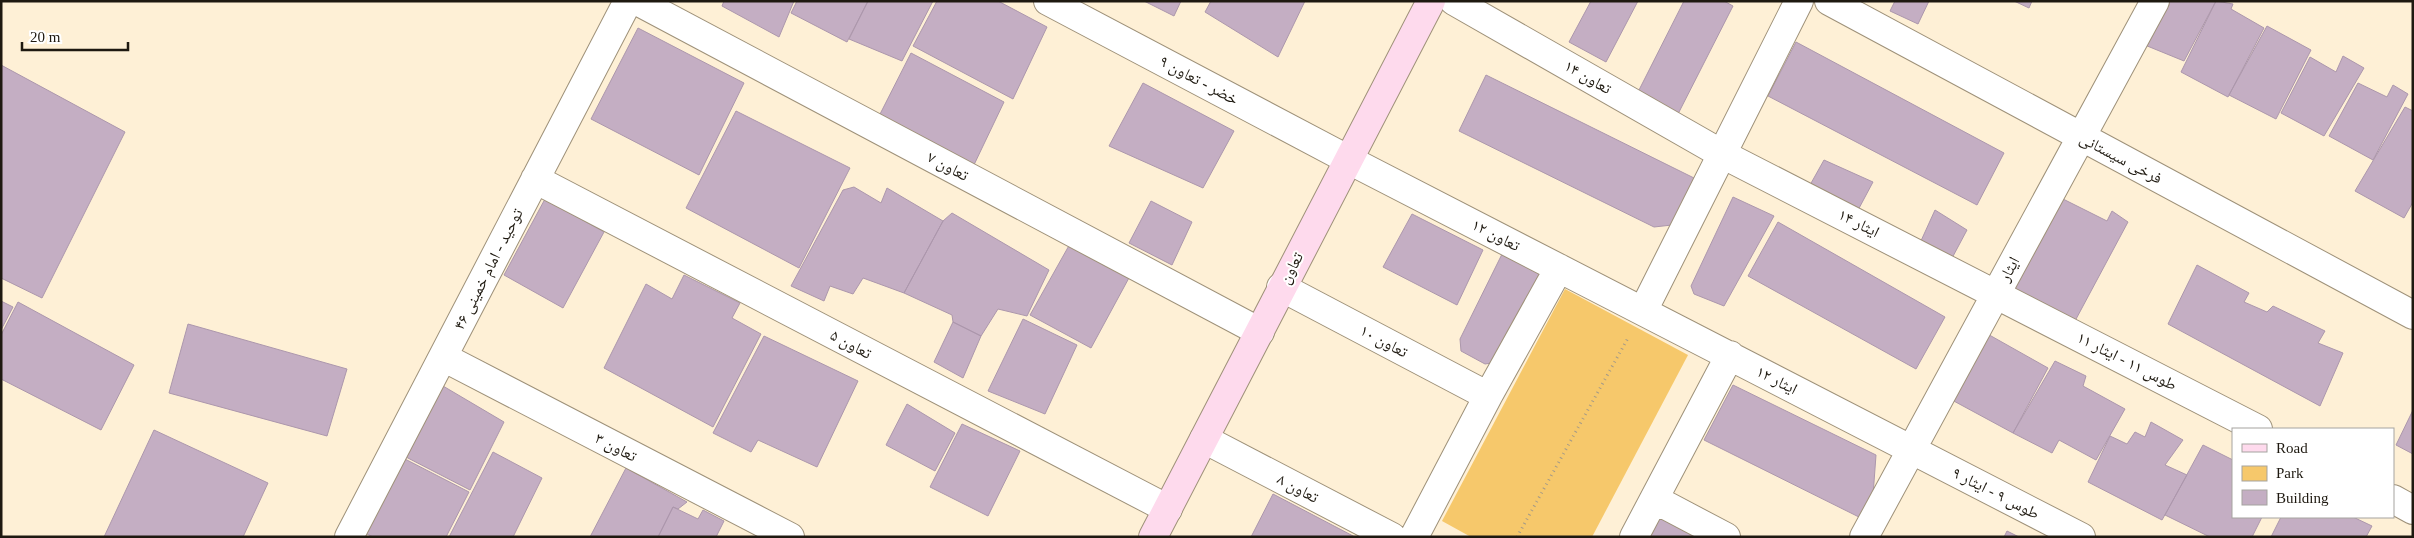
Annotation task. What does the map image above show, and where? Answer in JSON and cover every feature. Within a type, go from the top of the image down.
[{"type":"main road","name":"تعاون","points":[[1153,537],[1260,332],[1281,287],[1432,1]]},
{"type":"street","name":"توحید - امام خمینی ۴۶","points":[[349,537],[628,1]]},
{"type":"street","name":"تعاون ۷","points":[[637,1],[1260,332]]},
{"type":"street","name":"خضر - تعاون ۹","points":[[1048,1],[1349,160]]},
{"type":"street","name":"تعاون ۱۴","points":[[1454,1],[1722,154]]},
{"type":"street","points":[[1643,311],[1799,1]]},
{"type":"street","name":"فرخی سیستانی","points":[[1829,1],[2413,315]]},
{"type":"street","name":"ایثار","points":[[1864,537],[2155,1]]},
{"type":"street","name":"ایثار ۱۴","points":[[1722,154],[1996,293]]},
{"type":"street","name":"تعاون ۱۲","points":[[1349,160],[1643,311]]},
{"type":"street","name":"تعاون ۵","points":[[535,179],[1168,509]]},
{"type":"street","points":[[1414,537],[1488,396],[1559,268]]},
{"type":"street","name":"تعاون ۱۰","points":[[1281,287],[1488,396]]},
{"type":"street","name":"طوس ۱۱ - ایثار ۱۱","points":[[1996,293],[2256,428]]},
{"type":"street","name":"ایثار ۱۲","points":[[1643,311],[1912,449]]},
{"type":"street","points":[[1634,537],[1730,355]]},
{"type":"street","name":"تعاون ۳","points":[[443,357],[790,537]]},
{"type":"street","name":"تعاون ۸","points":[[1204,439],[1392,537]]},
{"type":"street","name":"طوس ۹ - ایثار ۹","points":[[1912,449],[2080,537]]},
{"type":"street","points":[[1654,499],[1726,537]]},
{"type":"street","points":[[2394,500],[2413,510]]},
{"type":"path","points":[[1517,537],[1643,311]]},
{"type":"green space","points":[[1565,289],[1688,355],[1592,537],[1471,537],[1442,521]]},
{"type":"building","points":[[724,1],[794,1],[779,37],[722,6]]},
{"type":"building","points":[[797,1],[868,1],[847,42],[791,13]]},
{"type":"building","points":[[868,1],[933,1],[902,61],[849,39]]},
{"type":"building","points":[[937,1],[998,1],[1047,27],[1013,99],[913,46]]},
{"type":"building","points":[[1144,1],[1181,1],[1174,16]]},
{"type":"building","points":[[1211,1],[1305,1],[1278,57],[1205,12]]},
{"type":"building","points":[[1591,1],[1638,1],[1606,62],[1569,42]]},
{"type":"building","points":[[1684,1],[1724,1],[1733,6],[1678,114],[1638,92]]},
{"type":"building","points":[[1895,1],[1929,1],[1918,24],[1890,11]]},
{"type":"building","points":[[2014,1],[2032,1],[2029,8]]},
{"type":"building","points":[[2156,1],[2216,1],[2184,61],[2135,41]]},
{"type":"building","points":[[2216,1],[2233,4],[2231,9],[2264,28],[2228,97],[2181,72]]},
{"type":"building","points":[[2267,26],[2311,50],[2276,119],[2229,95]]},
{"type":"building","points":[[638,28],[744,83],[699,175],[591,119]]},
{"type":"building","points":[[1796,42],[2004,153],[1977,205],[1768,96]]},
{"type":"building","points":[[911,53],[1004,102],[972,169],[876,122]]},
{"type":"building","points":[[2343,56],[2364,68],[2324,136],[2281,113],[2310,57],[2336,72]]},
{"type":"building","points":[[1,65],[125,132],[42,298],[1,278]]},
{"type":"building","points":[[1486,75],[1694,178],[1672,225],[1654,227],[1459,131]]},
{"type":"building","points":[[1143,83],[1234,131],[1203,188],[1109,146]]},
{"type":"building","points":[[2358,83],[2387,97],[2393,85],[2408,94],[2373,160],[2329,136]]},
{"type":"building","points":[[2405,107],[2413,111],[2413,202],[2404,218],[2355,191]]},
{"type":"building","points":[[736,111],[850,168],[799,268],[686,208]]},
{"type":"building","points":[[1824,160],[1873,182],[1857,212],[1810,185]]},
{"type":"building","points":[[854,187],[881,203],[887,188],[943,221],[904,293],[863,278],[853,294],[830,286],[824,301],[791,286],[843,190]]},
{"type":"building","points":[[2043,189],[2107,221],[2112,211],[2128,222],[2075,321],[1993,286]]},
{"type":"building","points":[[1733,197],[1774,216],[1724,306],[1694,294],[1691,286]]},
{"type":"building","points":[[545,199],[604,232],[563,308],[504,275]]},
{"type":"building","points":[[1151,201],[1192,222],[1172,265],[1129,243]]},
{"type":"building","points":[[1935,210],[1967,230],[1951,260],[1920,243]]},
{"type":"building","points":[[952,213],[1049,270],[1027,316],[998,309],[981,336],[953,322],[952,315],[904,293],[943,221]]},
{"type":"building","points":[[1412,214],[1483,250],[1457,305],[1383,267]]},
{"type":"building","points":[[1778,222],[1945,317],[1916,369],[1748,276]]},
{"type":"building","points":[[1071,242],[1130,276],[1091,348],[1030,315]]},
{"type":"building","points":[[1507,244],[1544,265],[1498,362],[1485,364],[1461,351],[1460,339]]},
{"type":"building","points":[[2197,265],[2249,293],[2244,302],[2267,312],[2273,306],[2325,331],[2318,343],[2343,353],[2320,406],[2168,324]]},
{"type":"building","points":[[684,275],[740,303],[732,318],[761,334],[713,427],[604,368],[646,284],[672,299]]},
{"type":"building","points":[[1,301],[13,307],[1,330]]},
{"type":"building","points":[[18,302],[134,365],[101,430],[1,379],[1,335]]},
{"type":"building","points":[[1023,319],[1077,345],[1045,414],[988,391]]},
{"type":"building","points":[[953,322],[981,336],[963,378],[934,362]]},
{"type":"building","points":[[188,324],[347,369],[327,436],[169,393]]},
{"type":"building","points":[[1984,332],[2048,368],[2013,433],[1939,393]]},
{"type":"building","points":[[764,336],[858,381],[817,467],[758,440],[751,452],[713,433]]},
{"type":"building","points":[[2055,361],[2086,376],[2083,386],[2125,409],[2096,460],[2059,440],[2052,453],[2013,433]]},
{"type":"building","points":[[1733,385],[1876,455],[1871,523],[1704,440]]},
{"type":"building","points":[[443,386],[504,422],[470,490],[404,456]]},
{"type":"building","points":[[907,404],[955,433],[935,471],[886,445]]},
{"type":"building","points":[[2413,410],[2413,454],[2396,445]]},
{"type":"building","points":[[2151,422],[2183,440],[2165,465],[2187,475],[2162,520],[2088,482],[2110,436],[2127,444],[2135,432],[2145,437]]},
{"type":"building","points":[[962,424],[1020,451],[988,516],[930,487]]},
{"type":"building","points":[[154,430],[268,483],[243,537],[104,537]]},
{"type":"building","points":[[2203,445],[2232,460],[2232,518],[2262,518],[2252,537],[2210,537],[2165,515]]},
{"type":"building","points":[[493,452],[542,478],[513,537],[449,537]]},
{"type":"building","points":[[403,458],[469,492],[446,537],[373,537],[365,533]]},
{"type":"building","points":[[626,468],[687,502],[678,509],[673,507],[658,537],[590,537]]},
{"type":"building","points":[[1273,494],[1355,537],[1251,537]]},
{"type":"building","points":[[673,507],[698,519],[703,510],[724,521],[716,537],[658,537]]},
{"type":"building","points":[[1651,510],[1704,537],[1637,537]]},
{"type":"building","points":[[2280,518],[2355,518],[2372,526],[2366,537],[2271,537]]},
{"type":"building","points":[[2007,531],[2019,537],[2004,537]]}]
